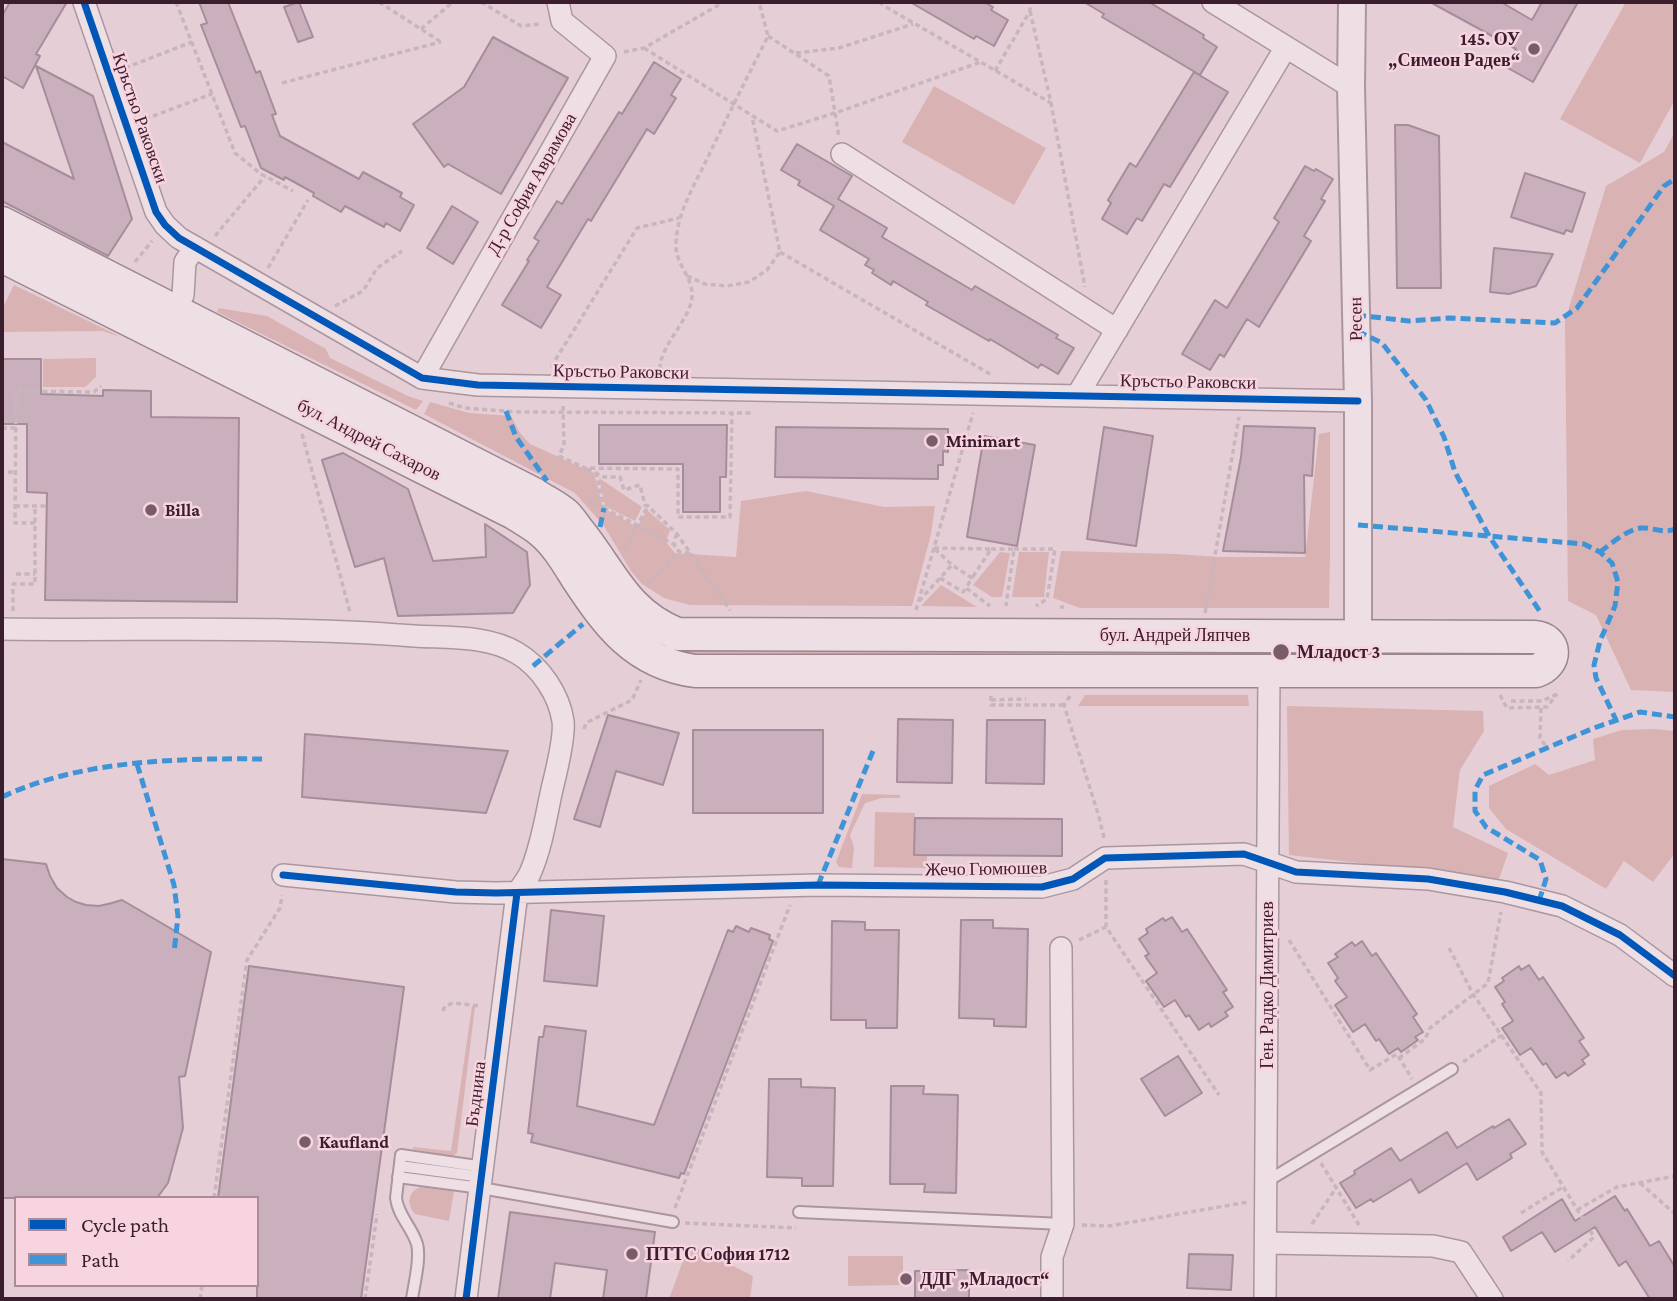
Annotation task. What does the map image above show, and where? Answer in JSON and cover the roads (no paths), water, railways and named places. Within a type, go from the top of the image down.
[{"type":"main road","name":"бул. Андрей Сахаров","points":[[2,223],[534,494],[565,515],[597,563],[633,606],[662,628],[669,654]]},
{"type":"main road","name":"бул. Андрей Сахаров","points":[[2,256],[514,513],[542,531],[565,559],[597,563]]},
{"type":"main road","name":"бул. Андрей Ляпчев","points":[[1358,636],[1539,637],[1545,639],[1551,647],[1552,658],[1546,666],[1536,671],[1269,671],[669,654],[1358,636]]},
{"type":"street","name":"Кръстьо Раковски","points":[[84,2],[156,212],[164,225],[179,238],[422,378],[478,385],[1358,401]]},
{"type":"street","name":"Д-р София Аврамова","points":[[422,378],[606,56],[562,22],[558,2]]},
{"type":"street","points":[[1213,2],[1352,87]]},
{"type":"street","name":"Ресен","points":[[1352,2],[1358,401],[1358,636]]},
{"type":"street","points":[[1077,396],[1286,47]]},
{"type":"street","points":[[842,154],[1117,330]]},
{"type":"street","points":[[175,310],[183,295],[186,262],[198,249]]},
{"type":"street","points":[[7,621],[355,631],[472,640],[498,644],[518,653],[547,681],[557,700],[563,723],[557,769],[535,858],[530,873],[517,893]]},
{"type":"street","name":"Ген. Радко Димитриев","points":[[1265,1299],[1269,671]]},
{"type":"street","name":"Жечо Гюмюшев","points":[[284,875],[456,892],[517,893],[803,885],[1042,887],[1073,879],[1105,858],[1244,854],[1296,872],[1428,879],[1505,892],[1562,906],[1620,935],[1675,976]]},
{"type":"street","name":"Бъднина","points":[[466,1299],[517,893]]},
{"type":"street","points":[[1052,1299],[1052,1257],[1063,1224],[1061,948]]},
{"type":"street","points":[[1266,1242],[1433,1246],[1461,1252],[1492,1299]]},
{"type":"lane","points":[[1266,1182],[1452,1069]]},
{"type":"lane","points":[[400,1166],[482,1177],[673,1217]]},
{"type":"lane","points":[[400,1166],[482,1177]]},
{"type":"lane","points":[[400,1166],[397,1205],[413,1234],[418,1250],[412,1299]]},
{"type":"lane","points":[[799,1212],[1063,1224]]},
{"type":"place","name":"145. ОУ „Симеон Радев“","points":[[1534,49]]},
{"type":"place","name":"Minimart","points":[[932,441]]},
{"type":"place","name":"Billa","points":[[151,510]]},
{"type":"place","name":"Младост 3","points":[[1281,652]]},
{"type":"place","name":"Kaufland","points":[[305,1142]]},
{"type":"place","name":"ПТТС София 1712","points":[[632,1254]]},
{"type":"place","name":"ДДГ „Младост“","points":[[906,1279]]}]
